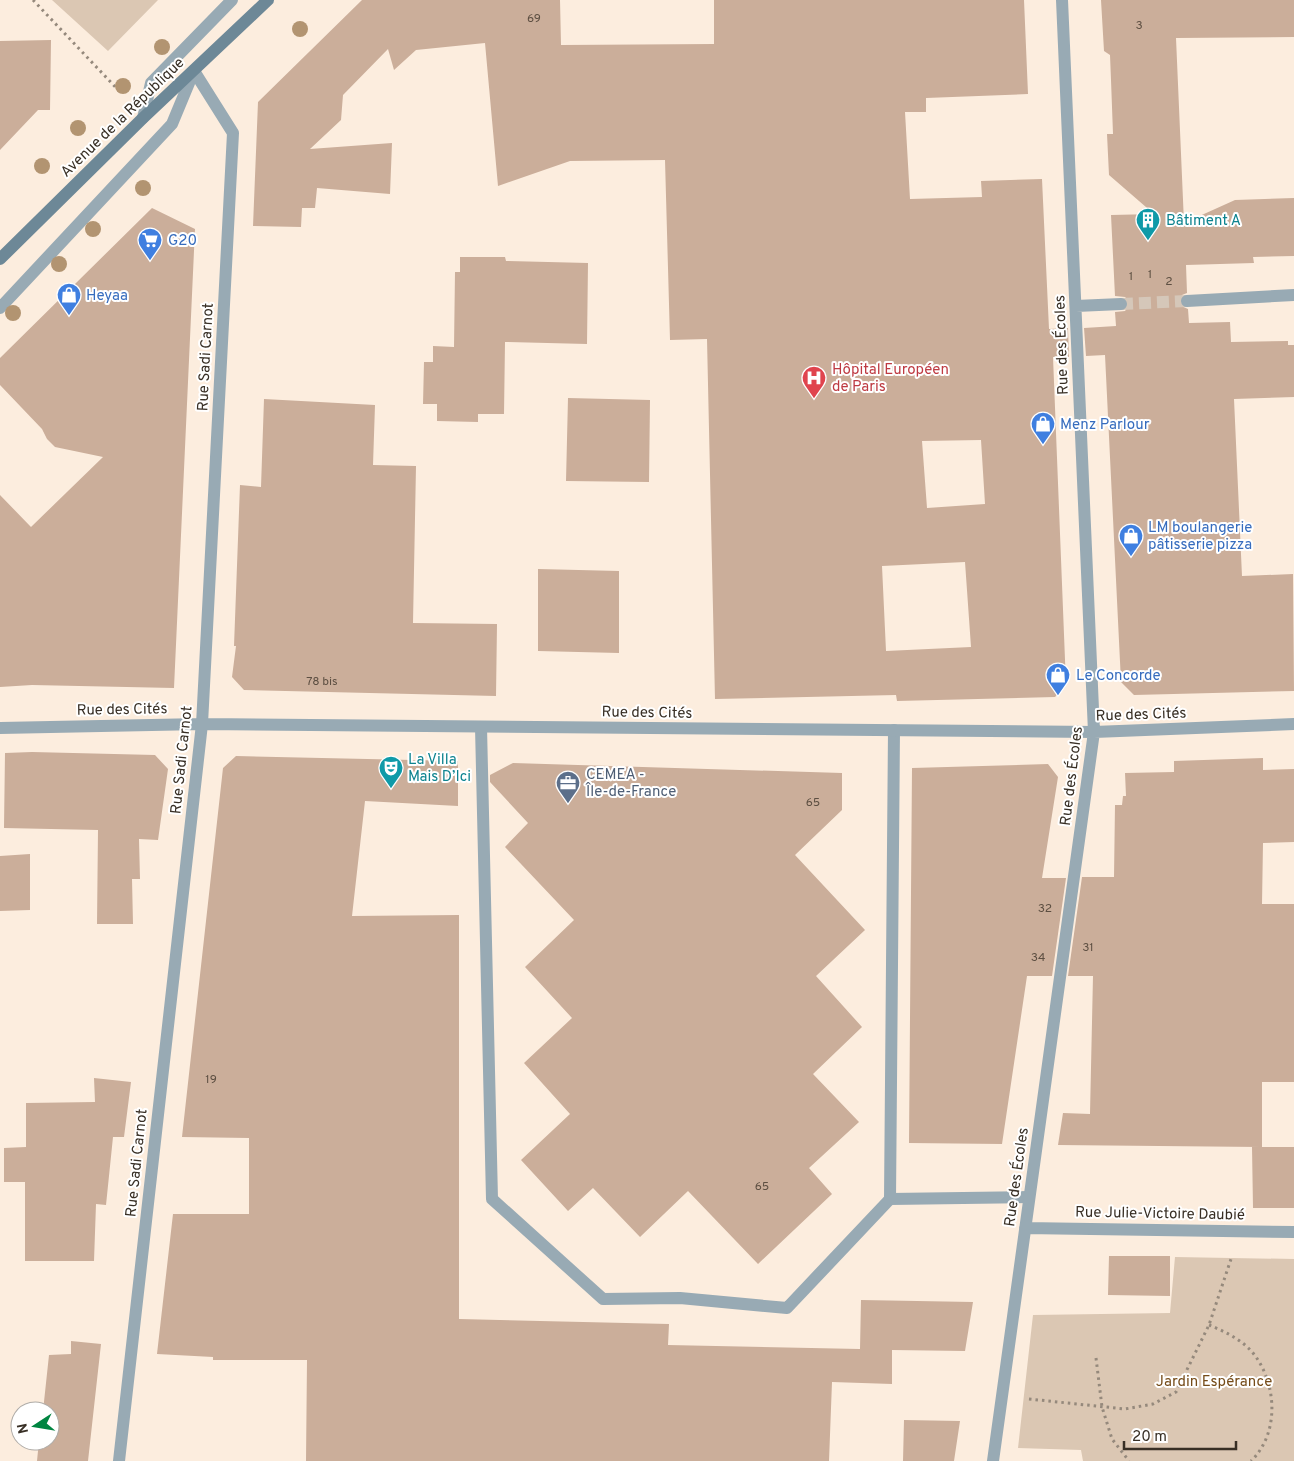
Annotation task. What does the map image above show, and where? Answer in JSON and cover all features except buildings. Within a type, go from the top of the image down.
[{"type":"main road","name":"Avenue de la République","points":[[0,259],[268,0]]},
{"type":"street","points":[[144,118],[152,83],[232,0]]},
{"type":"street","name":"Rue des Écoles","points":[[993,1461],[1094,732],[1062,0]]},
{"type":"street","points":[[0,308],[172,124],[194,71]]},
{"type":"street","name":"Rue Sadi Carnot","points":[[119,1461],[202,724],[233,133],[194,71]]},
{"type":"street","points":[[1187,301],[1294,295]]},
{"type":"street","points":[[1076,306],[1121,304]]},
{"type":"street","name":"Rue des Cités","points":[[0,728],[202,724],[1094,732],[1294,724]]},
{"type":"street","points":[[481,727],[492,1199],[603,1298],[680,1298],[787,1308],[890,1199],[894,730]]},
{"type":"street","points":[[890,1199],[1029,1198]]},
{"type":"street","name":"Rue Julie-Victoire Daubié","points":[[1025,1228],[1294,1232]]},
{"type":"path","points":[[34,0],[144,118]]},
{"type":"path","points":[[1002,1394],[1125,1409],[1153,1404],[1176,1392],[1208,1325],[1232,1258],[1238,1231]]},
{"type":"path","points":[[1208,1325],[1231,1334],[1255,1355],[1266,1374],[1273,1406],[1269,1431],[1251,1461]]},
{"type":"path","points":[[1096,1358],[1102,1407],[1112,1439],[1128,1461]]},
{"type":"green space","points":[[52,0],[158,0],[108,51]]},
{"type":"green space","name":"Jardin Espérance","points":[[1175,1257],[1294,1259],[1294,1461],[1083,1461],[1081,1450],[1018,1448],[1033,1315],[1170,1313]]},
{"type":"tunnel","points":[[1121,304],[1187,301]]},
{"type":"place","name":"Bâtiment A","points":[[1148,241]]},
{"type":"place","name":"G20","points":[[150,261]]},
{"type":"place","name":"Heyaa","points":[[69,316]]},
{"type":"place","name":"Hôpital Européen de Paris","points":[[814,399]]},
{"type":"place","name":"Menz Parlour","points":[[1043,445]]},
{"type":"place","name":"LM boulangerie pâtisserie pizza","points":[[1131,557]]},
{"type":"place","name":"Le Concorde","points":[[1058,696]]},
{"type":"place","name":"La Villa Mais D’Ici","points":[[391,789]]},
{"type":"place","name":"CEMEA - Île-de-France","points":[[568,804]]}]
